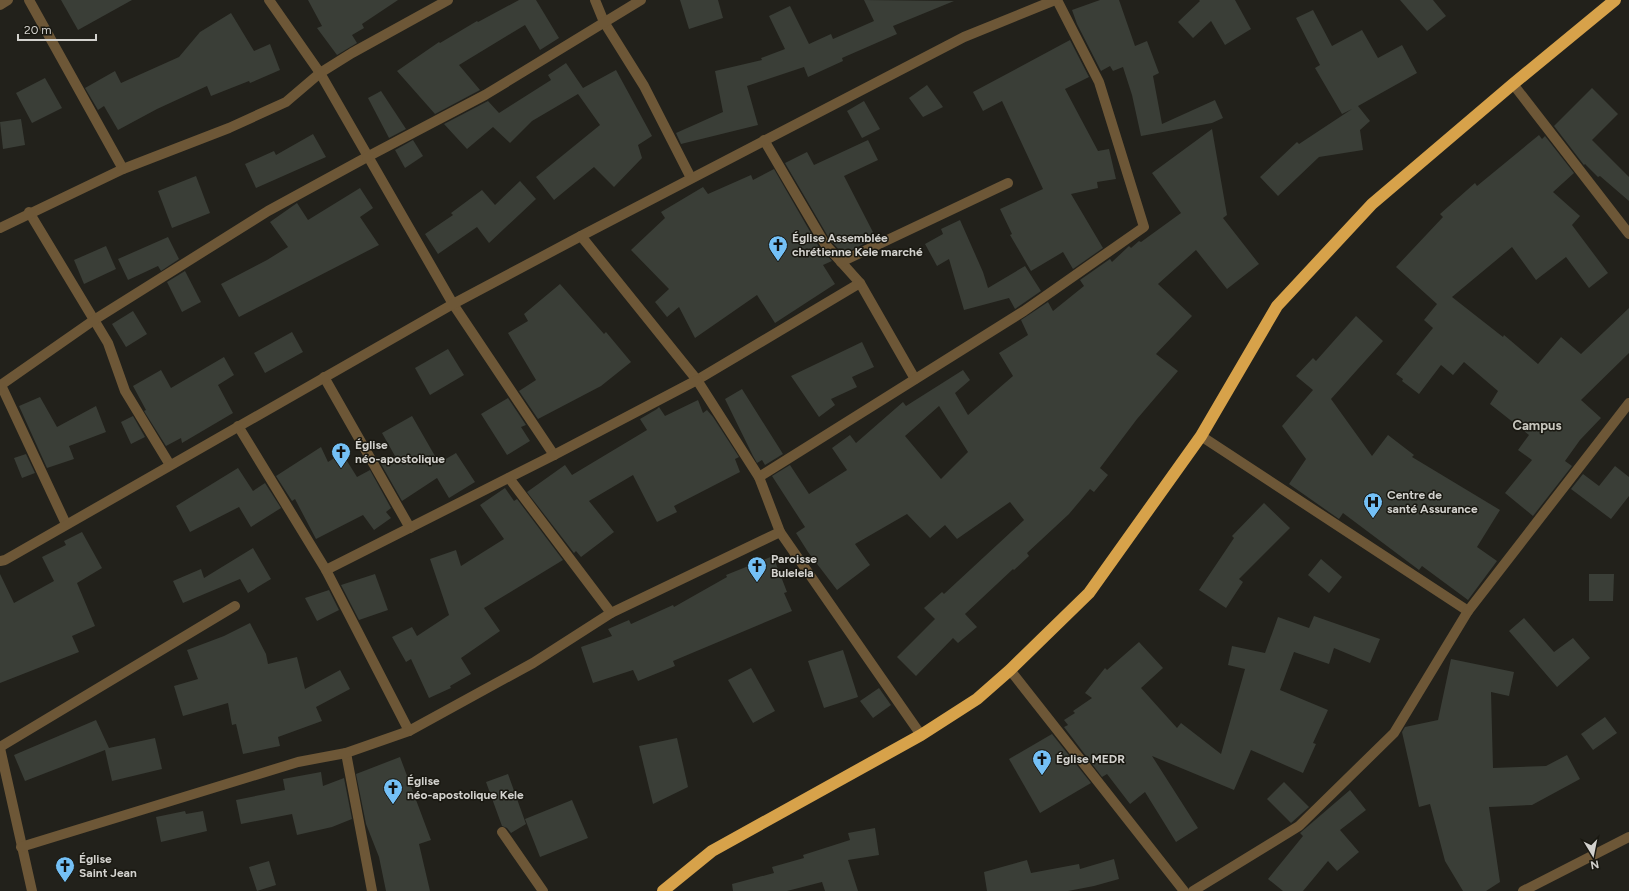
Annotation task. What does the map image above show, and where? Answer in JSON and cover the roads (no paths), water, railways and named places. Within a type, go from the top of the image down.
[{"type":"highway","points":[[663,891],[712,851],[921,735],[977,699],[1010,670],[1089,593],[1201,436],[1277,306],[1372,204],[1512,84],[1615,0]]},
{"type":"street","points":[[0,5],[8,0]]},
{"type":"street","points":[[29,0],[123,169]]},
{"type":"street","points":[[269,0],[320,74],[453,304],[554,455]]},
{"type":"street","points":[[0,228],[29,212],[123,169],[229,128],[286,102],[320,74],[352,52],[448,0]]},
{"type":"street","points":[[595,0],[604,22],[644,86],[691,178]]},
{"type":"street","points":[[66,524],[0,384],[94,320],[268,211],[486,95],[641,0]]},
{"type":"street","points":[[0,561],[5,560],[453,304],[581,236],[964,37],[1056,0],[1099,82],[1144,227],[1024,311],[759,477]]},
{"type":"street","points":[[1512,84],[1629,234]]},
{"type":"street","points":[[764,140],[825,244],[860,283],[915,379]]},
{"type":"street","points":[[841,262],[1008,184]]},
{"type":"street","points":[[29,212],[108,343],[126,390],[170,465]]},
{"type":"street","points":[[581,236],[697,380],[759,477],[780,532],[921,735]]},
{"type":"street","points":[[326,570],[554,455],[697,380],[860,283]]},
{"type":"street","points":[[324,377],[410,528]]},
{"type":"street","points":[[1193,891],[1299,826],[1394,733],[1468,611],[1629,403]]},
{"type":"street","points":[[238,426],[326,570],[409,731]]},
{"type":"street","points":[[1201,436],[1468,611]]},
{"type":"street","points":[[509,478],[611,614]]},
{"type":"street","points":[[21,847],[298,762],[346,753],[409,731],[533,663],[611,614],[780,532]]},
{"type":"street","points":[[32,891],[0,748],[235,606]]},
{"type":"street","points":[[1010,670],[1184,891]]},
{"type":"street","points":[[346,753],[372,891]]},
{"type":"street","points":[[502,832],[543,891]]},
{"type":"street","points":[[1523,891],[1629,837]]},
{"type":"place","name":"Église Assemblée chrétienne Kele marché","points":[[778,262]]},
{"type":"place","name":"Église néo-apostolique","points":[[341,469]]},
{"type":"place","name":"Centre de santé Assurance","points":[[1373,519]]},
{"type":"place","name":"Paroisse Bulelela","points":[[757,583]]},
{"type":"place","name":"Église MEDR","points":[[1042,776]]},
{"type":"place","name":"Église néo-apostolique Kele","points":[[393,805]]},
{"type":"place","name":"Église Saint Jean","points":[[65,883]]},
{"type":"district","name":"Campus","points":[[1537,425]]}]
